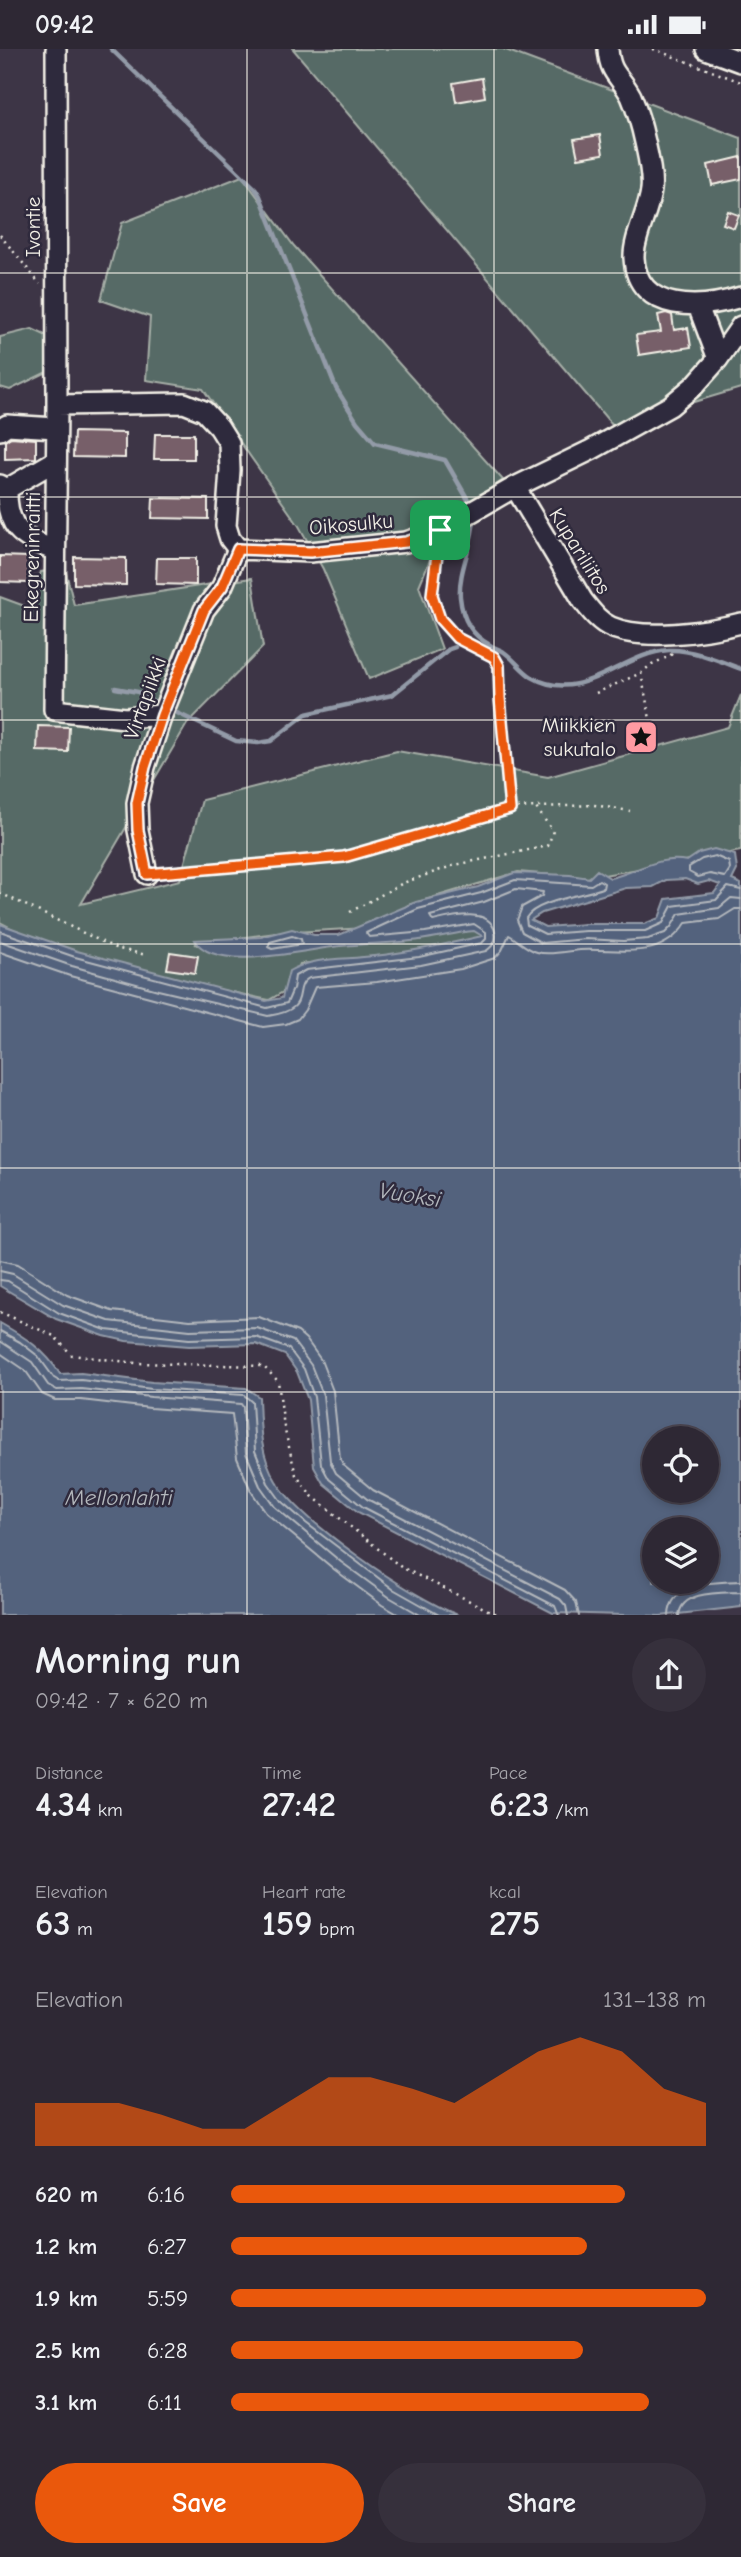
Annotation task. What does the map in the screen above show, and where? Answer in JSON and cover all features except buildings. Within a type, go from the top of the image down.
[{"type":"street","name":"Ivontie","points":[[56,49],[57,405]]},
{"type":"street","points":[[608,49],[610,65],[631,96],[645,143],[652,189],[634,256],[638,274],[646,290],[667,302],[698,306],[741,297]]},
{"type":"street","points":[[706,49],[741,62]]},
{"type":"street","points":[[698,306],[718,359]]},
{"type":"street","name":"Oikosulku","points":[[238,549],[310,552],[406,542],[440,530],[670,406],[695,385],[718,359],[741,326]]},
{"type":"street","points":[[57,405],[184,403],[204,411],[229,443],[226,526],[230,539],[238,549]]},
{"type":"street","name":"Ekegreninraitti","points":[[57,405],[54,710],[125,718],[162,715]]},
{"type":"street","points":[[0,430],[7,425],[57,428]]},
{"type":"street","points":[[54,550],[29,541],[14,524],[6,511],[3,487],[55,461]]},
{"type":"street","name":"Kupariliitos","points":[[515,488],[583,601],[599,620],[608,626],[628,632],[656,633],[698,630],[741,622]]},
{"type":"street","name":"Virtapiikki","points":[[147,874],[138,830],[137,803],[145,767],[162,715],[204,610],[222,587],[238,549]]},
{"type":"path","points":[[653,49],[741,82]]},
{"type":"path","points":[[0,235],[55,302]]},
{"type":"path","points":[[440,530],[432,595],[440,619],[457,638],[494,657],[499,666],[510,809]]},
{"type":"path","points":[[596,693],[641,673],[673,653]]},
{"type":"path","points":[[641,673],[651,724]]},
{"type":"path","points":[[147,874],[344,857],[510,809],[594,805],[630,811]]},
{"type":"path","points":[[350,912],[402,883],[456,865],[548,846],[553,831],[536,808]]},
{"type":"path","points":[[0,893],[115,948],[146,955]]},
{"type":"path","points":[[0,1312],[54,1336],[72,1355],[136,1363],[263,1366],[278,1381],[284,1427],[296,1475],[312,1496],[401,1567],[500,1615]]},
{"type":"green space","points":[[293,49],[503,49],[741,138],[741,388],[613,426]]},
{"type":"green space","points":[[242,176],[294,246],[503,480],[446,521],[419,586],[442,649],[369,679],[323,569],[299,526],[203,389],[146,380],[150,317],[101,300],[122,223]]},
{"type":"green space","points":[[32,329],[47,336],[47,372],[10,390],[0,387],[0,337]]},
{"type":"green space","points":[[65,568],[74,605],[252,578],[263,647],[187,724],[81,904],[180,880],[202,800],[397,751],[548,777],[728,727],[741,695],[741,851],[587,878],[518,872],[408,905],[394,916],[367,928],[276,933],[195,944],[215,950],[491,925],[498,933],[448,949],[300,964],[288,989],[269,1000],[111,963],[26,935],[0,922],[0,597],[30,608],[41,572]]},
{"type":"water","name":"Vuoksi","points":[[714,849],[735,855],[737,870],[732,880],[741,884],[741,1607],[669,1615],[553,1613],[358,1512],[323,1483],[314,1467],[308,1400],[297,1372],[285,1355],[256,1344],[189,1346],[126,1341],[104,1336],[56,1319],[0,1286],[0,924],[77,951],[266,1001],[282,998],[289,971],[299,966],[330,959],[402,952],[482,936],[474,931],[462,932],[415,941],[340,946],[241,958],[221,956],[205,950],[195,940],[261,937],[292,929],[314,935],[339,935],[416,902],[478,887],[514,873],[589,878],[597,870],[610,878],[657,862],[687,861],[699,853]],"holes":[[[685,879],[698,884],[709,881],[720,885],[714,893],[666,899],[659,918],[644,924],[545,927],[531,920],[542,913],[626,888],[653,887],[666,880]]]},
{"type":"water","name":"Mellonlahti","points":[[0,1323],[34,1345],[60,1374],[81,1373],[152,1382],[246,1388],[259,1397],[262,1441],[267,1461],[276,1481],[289,1498],[332,1537],[359,1557],[414,1593],[458,1615],[0,1615]]},
{"type":"waterway","points":[[111,49],[255,188],[336,388],[357,422],[375,443],[445,460],[471,505]]},
{"type":"waterway","points":[[474,518],[460,587],[463,612],[469,625],[483,641],[504,652],[532,677],[550,684],[585,682],[651,653],[669,650],[696,653],[741,669]]},
{"type":"waterway","points":[[175,712],[236,741],[271,741],[306,714],[392,695],[455,647]]},
{"type":"waterway","points":[[115,688],[138,692],[158,704]]},
{"type":"place","name":"Miikkien sukutalo","points":[[641,737]]},
{"type":"route","points":[[440,530],[432,595],[440,619],[457,638],[494,657],[499,666],[510,809],[344,857],[147,874],[138,830],[137,803],[145,767],[162,715],[204,610],[222,587],[238,549],[310,552],[406,542],[440,530]]}]
